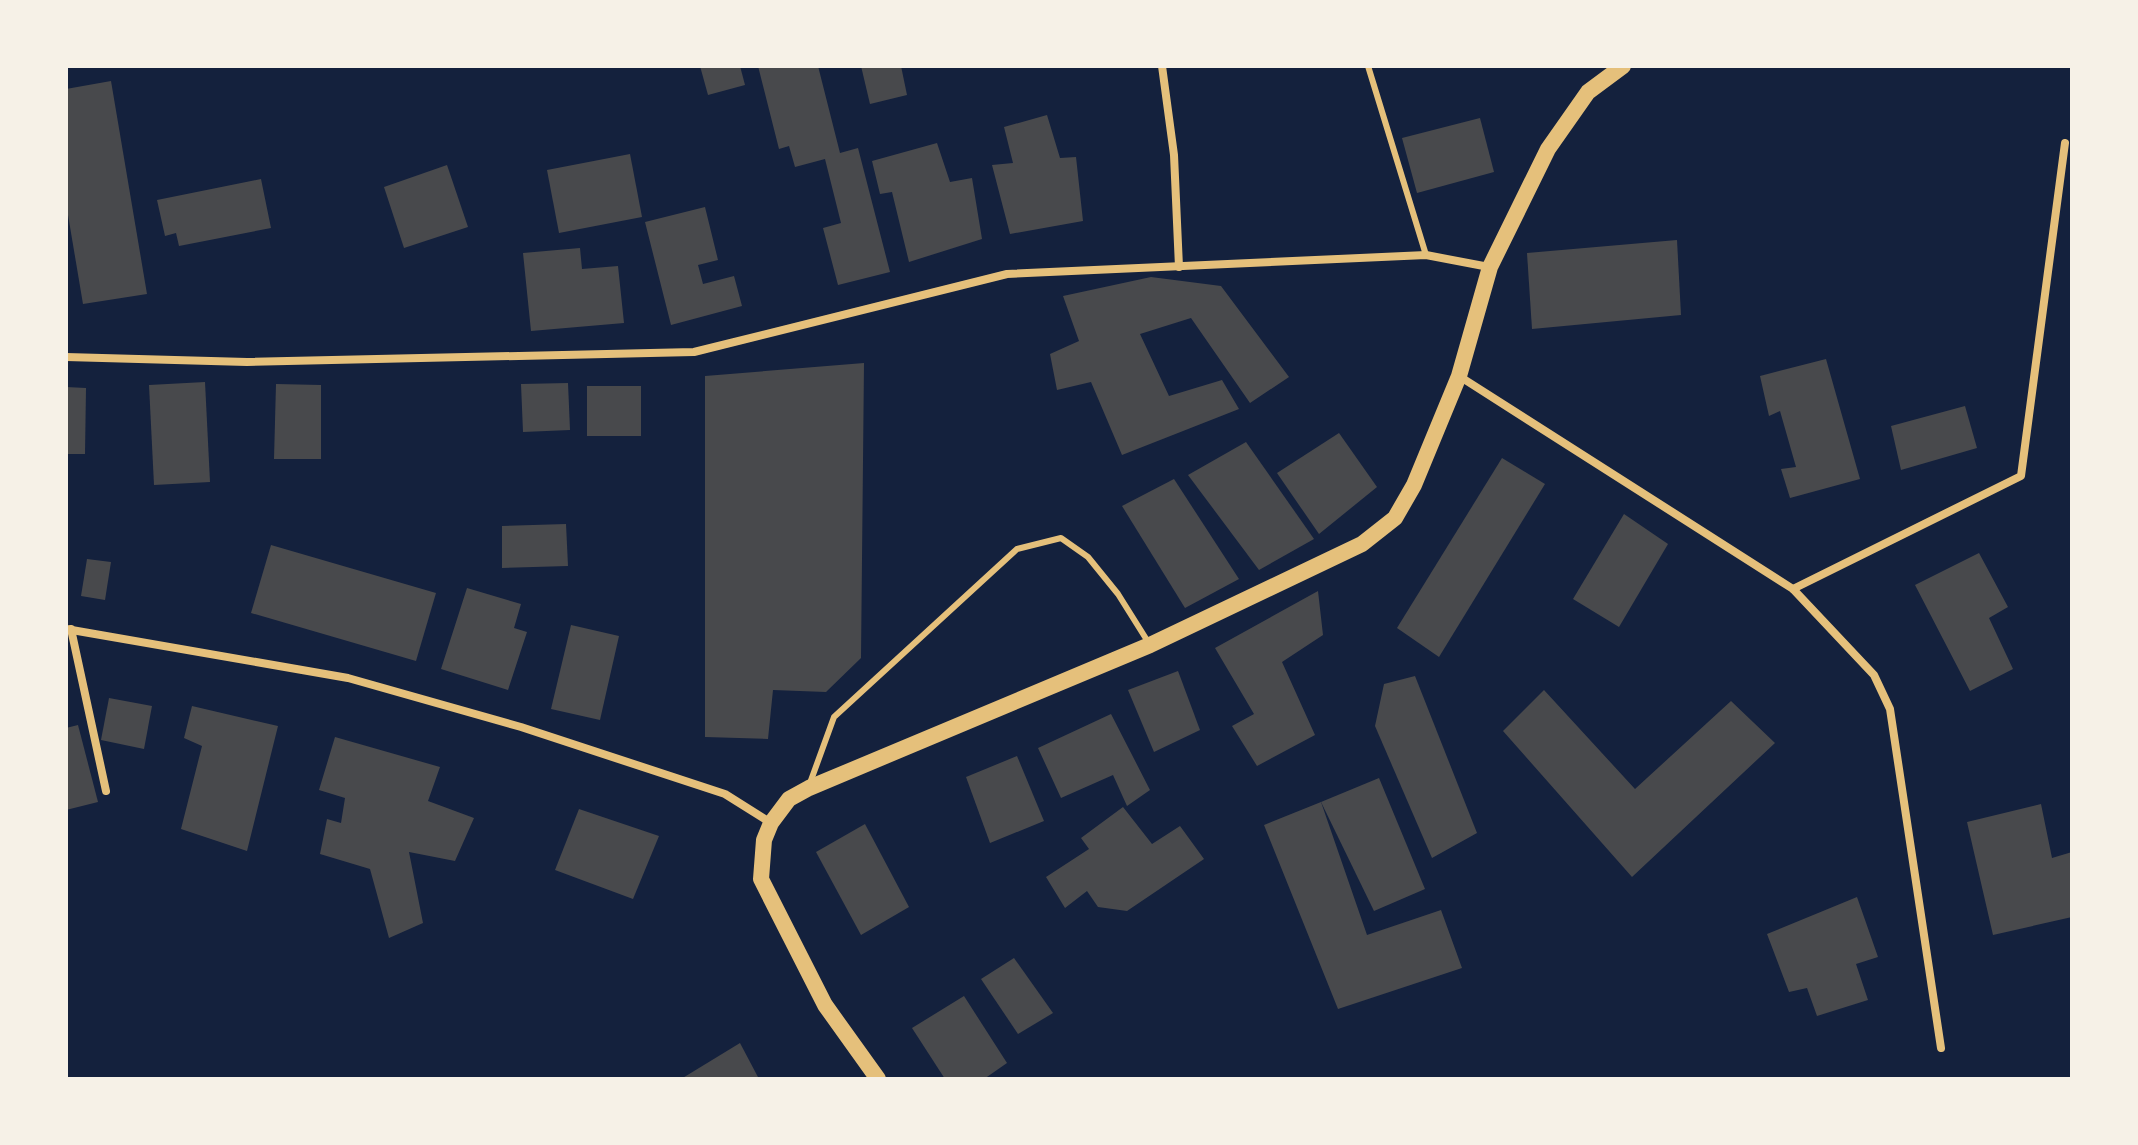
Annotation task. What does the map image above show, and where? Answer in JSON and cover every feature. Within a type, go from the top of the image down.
[{"type":"main road","points":[[878,1079],[825,1005],[761,879],[764,840],[771,823],[789,799],[809,788],[1150,645],[1362,544],[1395,518],[1414,485],[1459,376],[1490,267],[1548,149],[1588,92],[1623,66]]},
{"type":"street","points":[[1162,66],[1174,155],[1179,267]]},
{"type":"street","points":[[1793,589],[2021,476],[2065,143]]},
{"type":"street","points":[[66,357],[247,362],[694,352],[1007,274],[1426,255],[1490,267]]},
{"type":"street","points":[[1459,376],[1793,589],[1874,675],[1890,709],[1941,1048]]},
{"type":"street","points":[[106,791],[68,629],[348,678],[521,727],[725,794],[771,823]]},
{"type":"lane","points":[[1368,66],[1426,255]]},
{"type":"lane","points":[[809,788],[834,717],[1017,549],[1061,538],[1088,557],[1118,594],[1150,645]]},
{"type":"building","points":[[700,66],[740,66],[745,85],[708,95]]},
{"type":"building","points":[[758,66],[818,66],[840,153],[858,148],[890,272],[838,285],[823,228],[841,223],[825,159],[795,167],[789,146],[779,149]]},
{"type":"building","points":[[861,66],[901,66],[907,95],[870,104]]},
{"type":"building","points":[[111,81],[147,294],[83,304],[66,203],[66,89]]},
{"type":"building","points":[[1047,115],[1060,158],[1076,157],[1083,221],[1010,234],[992,165],[1013,163],[1004,127]]},
{"type":"building","points":[[1480,118],[1494,172],[1417,193],[1402,138]]},
{"type":"building","points":[[937,143],[950,182],[972,178],[982,239],[909,262],[892,192],[880,194],[872,161]]},
{"type":"building","points":[[630,154],[642,217],[559,233],[547,170]]},
{"type":"building","points":[[447,165],[468,227],[404,248],[384,187]]},
{"type":"building","points":[[261,179],[271,228],[179,246],[176,233],[165,236],[157,200]]},
{"type":"building","points":[[705,207],[718,260],[698,265],[703,284],[734,276],[742,306],[671,325],[645,222]]},
{"type":"building","points":[[1677,240],[1681,315],[1532,329],[1527,253]]},
{"type":"building","points":[[580,248],[582,269],[618,266],[624,323],[531,331],[523,253]]},
{"type":"building","points":[[1151,277],[1221,286],[1289,377],[1250,403],[1191,318],[1140,334],[1169,396],[1222,380],[1239,409],[1122,455],[1091,382],[1057,390],[1050,354],[1079,341],[1063,296]]},
{"type":"building","points":[[1826,359],[1860,479],[1790,498],[1781,469],[1796,467],[1780,411],[1769,416],[1760,376]]},
{"type":"building","points":[[864,363],[861,658],[826,692],[773,690],[768,739],[705,737],[705,376]]},
{"type":"building","points":[[205,382],[210,482],[154,485],[149,385]]},
{"type":"building","points":[[568,383],[570,430],[523,432],[521,384]]},
{"type":"building","points":[[276,384],[321,385],[321,459],[274,459]]},
{"type":"building","points":[[587,386],[641,386],[641,436],[587,436]]},
{"type":"building","points":[[66,387],[86,388],[85,454],[66,454]]},
{"type":"building","points":[[1965,406],[1977,448],[1901,470],[1891,426]]},
{"type":"building","points":[[1339,433],[1377,487],[1319,534],[1277,473]]},
{"type":"building","points":[[1246,442],[1314,539],[1259,570],[1188,475]]},
{"type":"building","points":[[1502,458],[1545,484],[1439,657],[1397,628]]},
{"type":"building","points":[[1174,479],[1239,579],[1185,608],[1122,506]]},
{"type":"building","points":[[1624,514],[1668,544],[1619,627],[1573,599]]},
{"type":"building","points":[[566,524],[568,566],[502,568],[502,526]]},
{"type":"building","points":[[271,545],[436,593],[416,661],[251,613]]},
{"type":"building","points":[[1979,553],[2008,607],[1989,618],[2013,669],[1970,691],[1915,585]]},
{"type":"building","points":[[87,559],[111,562],[105,600],[81,596]]},
{"type":"building","points":[[467,588],[521,604],[514,628],[527,632],[508,690],[441,669]]},
{"type":"building","points":[[1318,591],[1323,635],[1282,662],[1315,735],[1257,766],[1232,726],[1254,714],[1215,648]]},
{"type":"building","points":[[571,625],[619,636],[600,720],[551,709]]},
{"type":"building","points":[[1178,671],[1200,730],[1154,752],[1128,690]]},
{"type":"building","points":[[1415,676],[1477,833],[1432,858],[1375,726],[1384,684]]},
{"type":"building","points":[[1544,690],[1635,789],[1731,701],[1775,743],[1632,877],[1503,731]]},
{"type":"building","points":[[109,698],[152,706],[144,749],[101,740]]},
{"type":"building","points":[[192,706],[278,726],[247,851],[181,829],[202,746],[184,738]]},
{"type":"building","points":[[1111,714],[1150,790],[1127,806],[1113,775],[1061,798],[1038,748]]},
{"type":"building","points":[[78,725],[98,802],[66,810],[66,728]]},
{"type":"building","points":[[335,737],[440,767],[428,801],[474,818],[455,861],[409,852],[423,923],[389,938],[370,869],[320,854],[327,819],[341,823],[345,798],[319,790]]},
{"type":"building","points":[[1017,756],[1044,821],[990,843],[966,777]]},
{"type":"building","points":[[1379,778],[1425,889],[1374,911],[1321,802]]},
{"type":"building","points":[[1321,802],[1367,935],[1441,910],[1462,968],[1338,1009],[1264,825]]},
{"type":"building","points":[[2041,804],[2052,858],[2072,852],[2072,917],[1993,935],[1967,822]]},
{"type":"building","points":[[1123,807],[1152,844],[1180,826],[1204,859],[1127,911],[1098,907],[1087,891],[1065,908],[1046,877],[1089,849],[1081,838]]},
{"type":"building","points":[[579,809],[659,836],[633,899],[555,870]]},
{"type":"building","points":[[865,824],[909,907],[861,935],[816,852]]},
{"type":"building","points":[[1857,897],[1878,957],[1856,964],[1868,1000],[1817,1016],[1807,988],[1789,992],[1767,934]]},
{"type":"building","points":[[1014,958],[1053,1013],[1018,1034],[981,979]]},
{"type":"building","points":[[964,996],[1007,1063],[984,1079],[945,1079],[912,1028]]},
{"type":"building","points":[[740,1043],[759,1079],[681,1079]]}]
